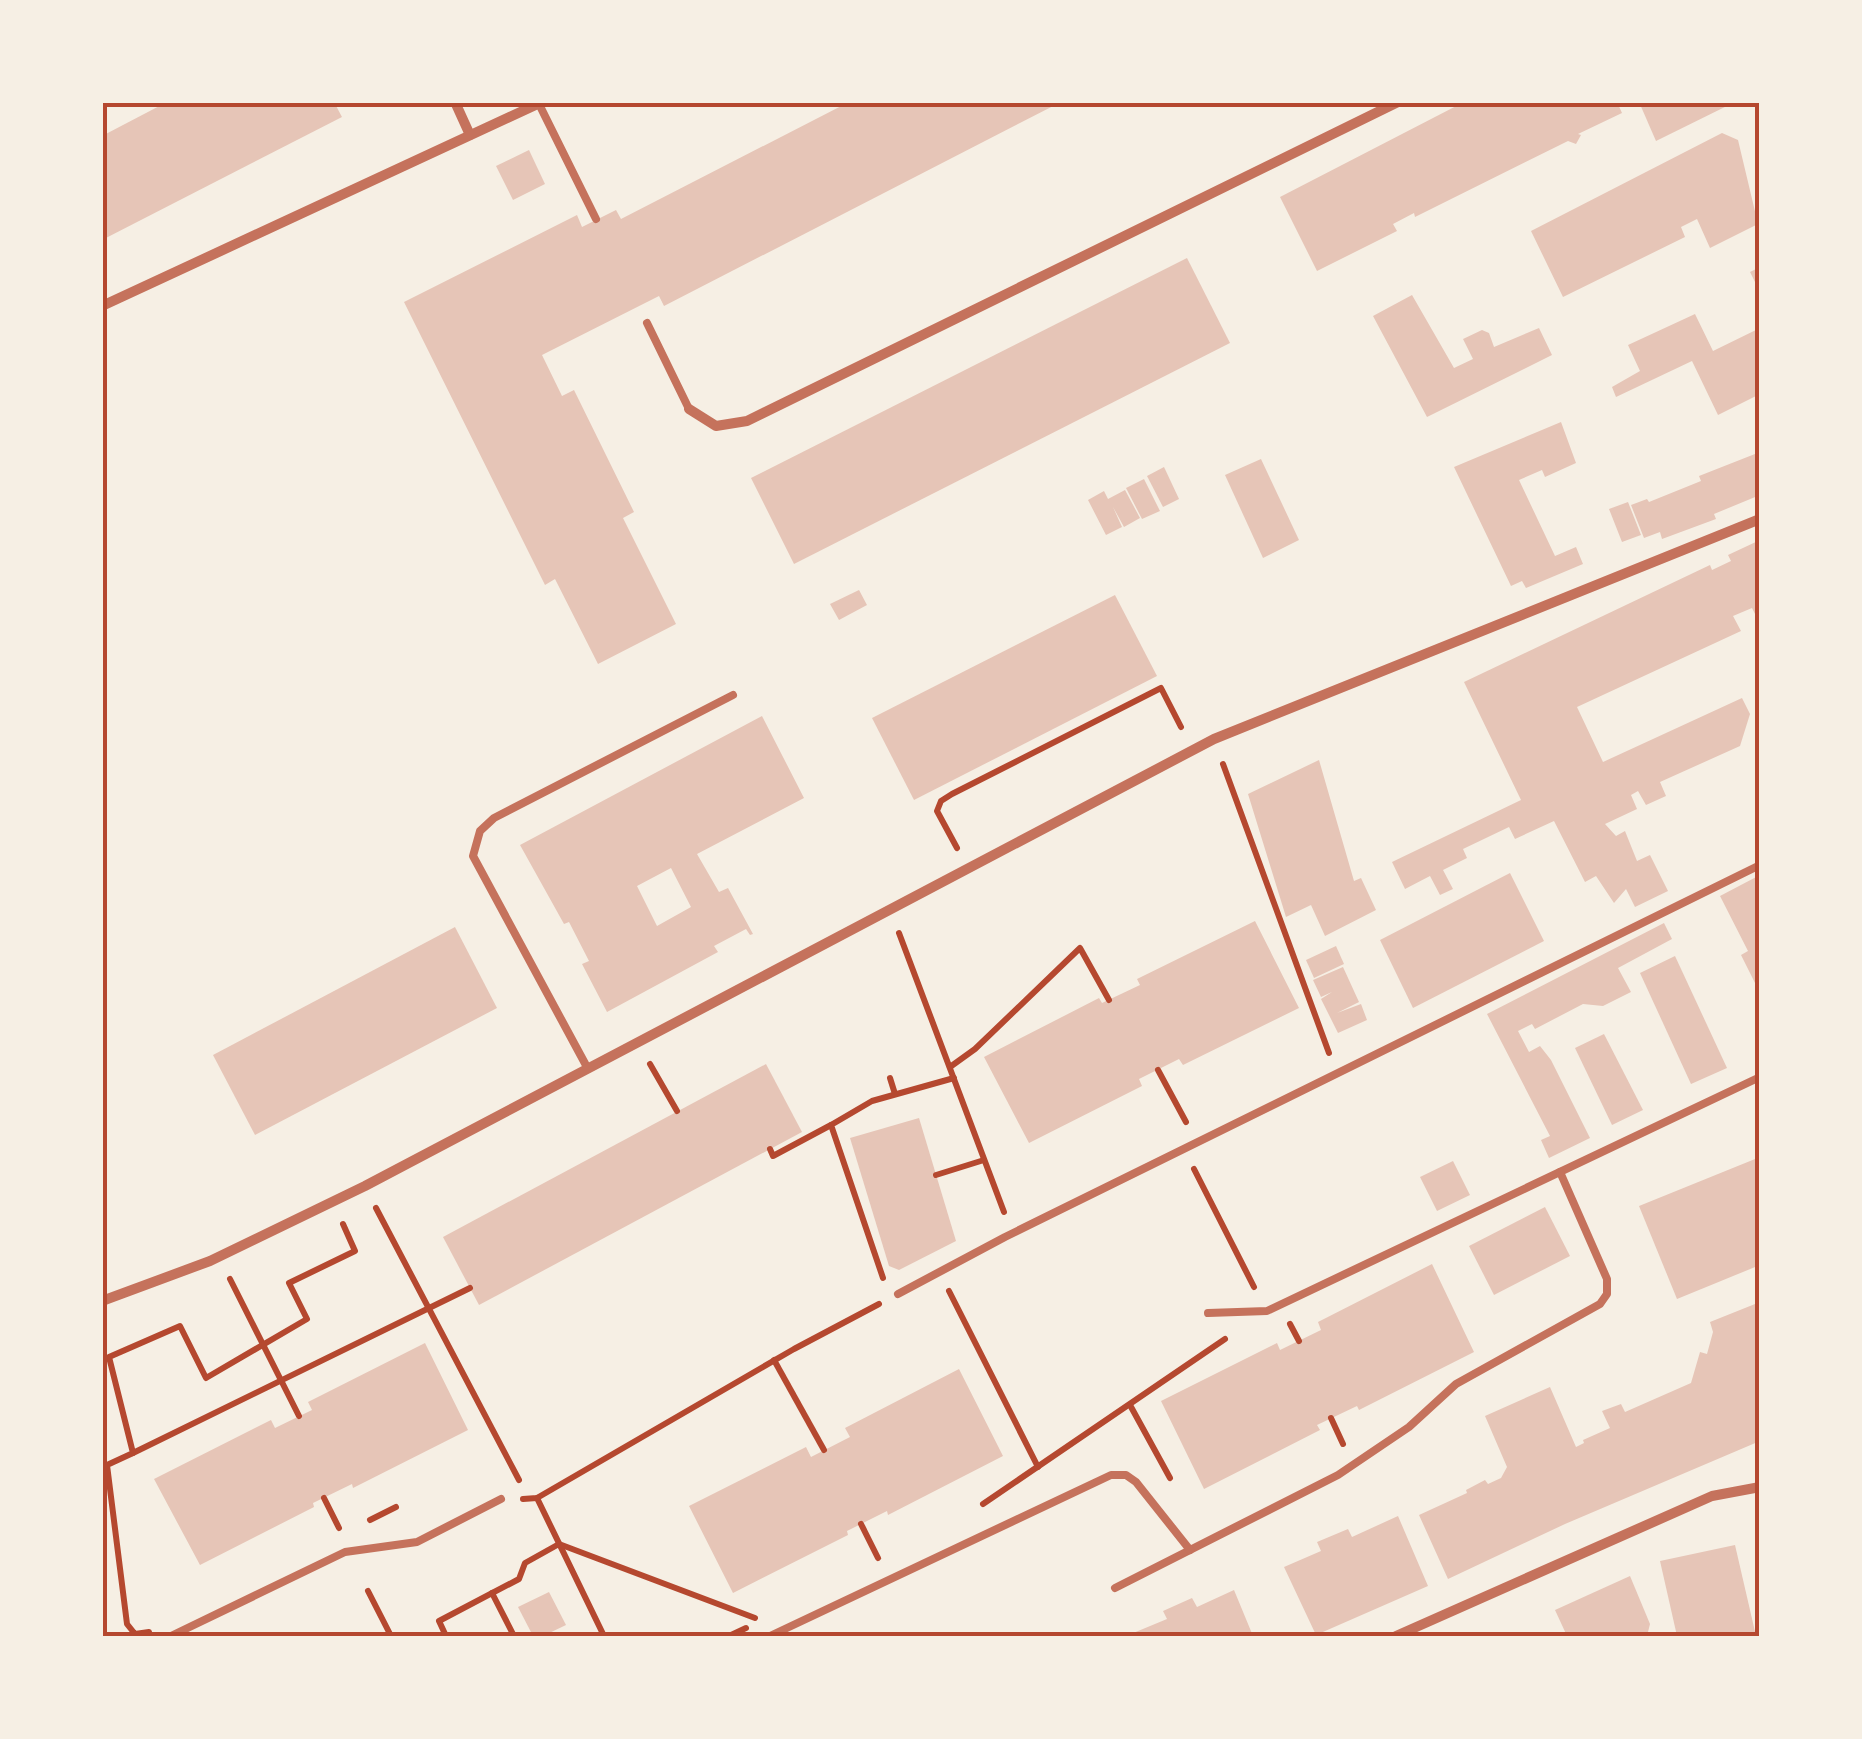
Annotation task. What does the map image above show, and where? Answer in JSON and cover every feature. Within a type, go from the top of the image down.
[{"type":"street","points":[[455,102],[470,135]]},
{"type":"street","points":[[689,408],[716,426],[747,421],[1398,102]]},
{"type":"street","points":[[102,306],[540,103]]},
{"type":"street","points":[[102,1301],[218,1257],[365,1186],[1214,740],[1760,519]]},
{"type":"street","points":[[1396,1636],[1712,1496],[1760,1488]]},
{"type":"lane","points":[[540,103],[596,220]]},
{"type":"lane","points":[[647,323],[689,408]]},
{"type":"lane","points":[[588,1069],[473,856],[480,831],[494,818],[733,695]]},
{"type":"lane","points":[[896,1295],[1012,1233],[1760,864]]},
{"type":"lane","points":[[1208,1313],[1266,1311],[1760,1077]]},
{"type":"lane","points":[[1115,1588],[1338,1475],[1409,1427],[1456,1384],[1600,1304],[1608,1294],[1608,1279],[1560,1172]]},
{"type":"lane","points":[[770,1636],[1110,1475],[1126,1475],[1136,1482],[1190,1550]]},
{"type":"lane","points":[[171,1636],[345,1552],[418,1542],[501,1499]]},
{"type":"path","points":[[957,849],[938,811],[941,802],[952,794],[1161,688],[1181,729]]},
{"type":"path","points":[[1214,740],[1337,1074]]},
{"type":"path","points":[[889,909],[1012,1233]]},
{"type":"path","points":[[950,1067],[975,1049],[1080,948],[1109,1000]]},
{"type":"path","points":[[647,1059],[677,1111]]},
{"type":"path","points":[[1158,1070],[1197,1144]]},
{"type":"path","points":[[890,1078],[895,1094]]},
{"type":"path","points":[[770,1150],[773,1156],[872,1101],[954,1078]]},
{"type":"path","points":[[501,1499],[533,1498],[896,1295],[877,1267],[831,1125]]},
{"type":"path","points":[[980,1505],[1266,1311],[1185,1150]]},
{"type":"path","points":[[936,1175],[984,1160]]},
{"type":"path","points":[[365,1186],[559,1544],[604,1636]]},
{"type":"path","points":[[133,1454],[109,1357],[180,1326],[206,1378],[307,1319],[290,1283],[356,1250],[342,1223],[375,1206]]},
{"type":"path","points":[[218,1257],[299,1416]]},
{"type":"path","points":[[939,1272],[1038,1467]]},
{"type":"path","points":[[161,1626],[134,1634],[126,1624],[107,1465],[470,1288]]},
{"type":"path","points":[[774,1360],[824,1450]]},
{"type":"path","points":[[324,1498],[342,1534]]},
{"type":"path","points":[[360,1525],[396,1507]]},
{"type":"path","points":[[860,1524],[878,1558]]},
{"type":"path","points":[[446,1636],[438,1622],[519,1579],[525,1564],[559,1544]]},
{"type":"path","points":[[559,1544],[761,1620],[729,1636]]},
{"type":"path","points":[[862,1567],[896,1550]]},
{"type":"path","points":[[368,1591],[391,1636]]},
{"type":"path","points":[[492,1593],[514,1636]]},
{"type":"building","points":[[167,102],[334,102],[342,117],[102,240],[102,136]]},
{"type":"building","points":[[849,102],[1061,102],[664,306],[659,296],[542,355],[562,396],[574,390],[634,512],[623,518],[676,624],[598,664],[555,579],[545,585],[404,302],[577,215],[582,227],[616,210],[621,219]]},
{"type":"building","points":[[1464,102],[1617,102],[1622,113],[1578,134],[1581,135],[1576,144],[1568,141],[1415,217],[1414,213],[1393,224],[1397,231],[1317,271],[1280,197]]},
{"type":"building","points":[[1639,102],[1735,102],[1656,141]]},
{"type":"building","points":[[1722,133],[1738,140],[1758,224],[1710,248],[1697,219],[1681,227],[1685,237],[1563,297],[1531,231]]},
{"type":"building","points":[[529,150],[545,184],[513,200],[496,166]]},
{"type":"building","points":[[1187,258],[1230,343],[794,564],[751,478]]},
{"type":"building","points":[[1760,267],[1760,292],[1750,272]]},
{"type":"building","points":[[1412,295],[1454,368],[1473,359],[1463,339],[1482,330],[1489,333],[1494,347],[1539,328],[1552,355],[1427,417],[1373,316]]},
{"type":"building","points":[[1695,314],[1713,351],[1760,328],[1760,394],[1718,415],[1692,361],[1616,397],[1612,387],[1640,371],[1628,345]]},
{"type":"building","points":[[1561,422],[1576,463],[1545,477],[1542,470],[1519,480],[1555,556],[1576,547],[1583,564],[1526,588],[1522,581],[1511,586],[1454,467]]},
{"type":"building","points":[[1760,452],[1760,495],[1714,514],[1716,519],[1662,539],[1660,532],[1644,538],[1631,505],[1701,481],[1699,476]]},
{"type":"building","points":[[1261,459],[1299,540],[1263,558],[1225,475]]},
{"type":"building","points":[[1164,467],[1179,499],[1163,507],[1147,476]]},
{"type":"building","points":[[1144,479],[1160,511],[1142,519],[1126,488]]},
{"type":"building","points":[[1125,490],[1140,518],[1124,527],[1113,507],[1122,527],[1106,535],[1088,500],[1104,491],[1108,499]]},
{"type":"building","points":[[1628,502],[1641,535],[1622,542],[1609,509]]},
{"type":"building","points":[[1760,540],[1760,624],[1752,608],[1733,616],[1741,631],[1577,707],[1603,762],[1742,698],[1750,714],[1740,746],[1660,782],[1666,796],[1646,805],[1638,791],[1631,795],[1637,809],[1605,824],[1616,836],[1625,831],[1637,861],[1650,855],[1668,891],[1635,907],[1626,889],[1614,903],[1596,876],[1585,882],[1554,821],[1515,839],[1509,827],[1463,849],[1467,858],[1443,870],[1453,889],[1440,895],[1430,876],[1405,889],[1392,862],[1521,800],[1464,682],[1710,565],[1712,570],[1731,561],[1728,555]]},
{"type":"building","points":[[859,590],[867,605],[839,620],[830,604]]},
{"type":"building","points":[[1115,595],[1157,676],[914,800],[872,718]]},
{"type":"building","points":[[762,716],[804,798],[697,854],[719,892],[728,888],[753,934],[746,929],[714,946],[718,952],[607,1012],[582,964],[589,961],[569,922],[564,924],[520,845]],"holes":[[[671,868],[691,907],[657,926],[637,886]]]},
{"type":"building","points":[[1319,760],[1354,881],[1361,878],[1376,910],[1325,936],[1311,905],[1286,917],[1248,794]]},
{"type":"building","points":[[1510,873],[1544,941],[1413,1008],[1380,940]]},
{"type":"building","points":[[1760,875],[1760,983],[1756,985],[1741,955],[1748,951],[1720,896]]},
{"type":"building","points":[[1255,921],[1299,1008],[1183,1065],[1179,1059],[1139,1079],[1142,1086],[1029,1143],[984,1057],[1099,998],[1102,1003],[1140,985],[1137,979]]},
{"type":"building","points":[[1664,923],[1672,939],[1618,968],[1631,992],[1603,1006],[1583,1004],[1535,1029],[1532,1024],[1518,1031],[1529,1052],[1540,1046],[1551,1060],[1590,1138],[1549,1158],[1541,1140],[1550,1136],[1487,1014]]},
{"type":"building","points":[[455,927],[497,1008],[255,1135],[213,1055]]},
{"type":"building","points":[[1336,946],[1344,964],[1314,978],[1306,960]]},
{"type":"building","points":[[1675,956],[1727,1068],[1691,1084],[1640,973]]},
{"type":"building","points":[[1343,967],[1359,1002],[1337,1013],[1361,1004],[1367,1020],[1338,1033],[1321,999],[1332,992],[1321,997],[1313,980]]},
{"type":"building","points":[[1604,1034],[1643,1110],[1612,1125],[1575,1048]]},
{"type":"building","points":[[766,1064],[802,1132],[479,1305],[443,1237]]},
{"type":"building","points":[[919,1118],[956,1241],[899,1270],[889,1266],[850,1138]]},
{"type":"building","points":[[1760,1157],[1760,1265],[1677,1299],[1639,1206]]},
{"type":"building","points":[[1453,1161],[1470,1195],[1437,1211],[1420,1177]]},
{"type":"building","points":[[1545,1207],[1570,1256],[1494,1295],[1469,1246]]},
{"type":"building","points":[[1432,1264],[1474,1352],[1359,1410],[1357,1406],[1317,1425],[1320,1430],[1204,1489],[1161,1401],[1277,1343],[1280,1350],[1321,1330],[1318,1322]]},
{"type":"building","points":[[1760,1302],[1760,1441],[1448,1579],[1419,1515],[1467,1493],[1466,1490],[1485,1480],[1488,1484],[1501,1478],[1507,1467],[1485,1416],[1550,1387],[1576,1447],[1610,1428],[1602,1411],[1621,1404],[1625,1412],[1691,1383],[1700,1352],[1707,1354],[1713,1332],[1710,1322]]},
{"type":"building","points":[[425,1343],[468,1430],[353,1488],[352,1484],[313,1503],[314,1507],[200,1565],[154,1479],[271,1420],[275,1428],[312,1410],[308,1402]]},
{"type":"building","points":[[959,1369],[1003,1456],[888,1515],[887,1511],[847,1531],[848,1535],[733,1593],[689,1506],[806,1447],[811,1457],[850,1437],[845,1428]]},
{"type":"building","points":[[1398,1516],[1428,1586],[1316,1635],[1284,1567],[1321,1551],[1317,1542],[1348,1529],[1352,1537]]},
{"type":"building","points":[[1735,1545],[1756,1636],[1677,1636],[1660,1561]]},
{"type":"building","points":[[1630,1576],[1650,1624],[1647,1636],[1567,1636],[1555,1610]]},
{"type":"building","points":[[1234,1590],[1253,1636],[1126,1636],[1167,1619],[1163,1611],[1192,1598],[1197,1607]]},
{"type":"building","points":[[549,1592],[566,1625],[543,1636],[533,1636],[518,1607]]}]
